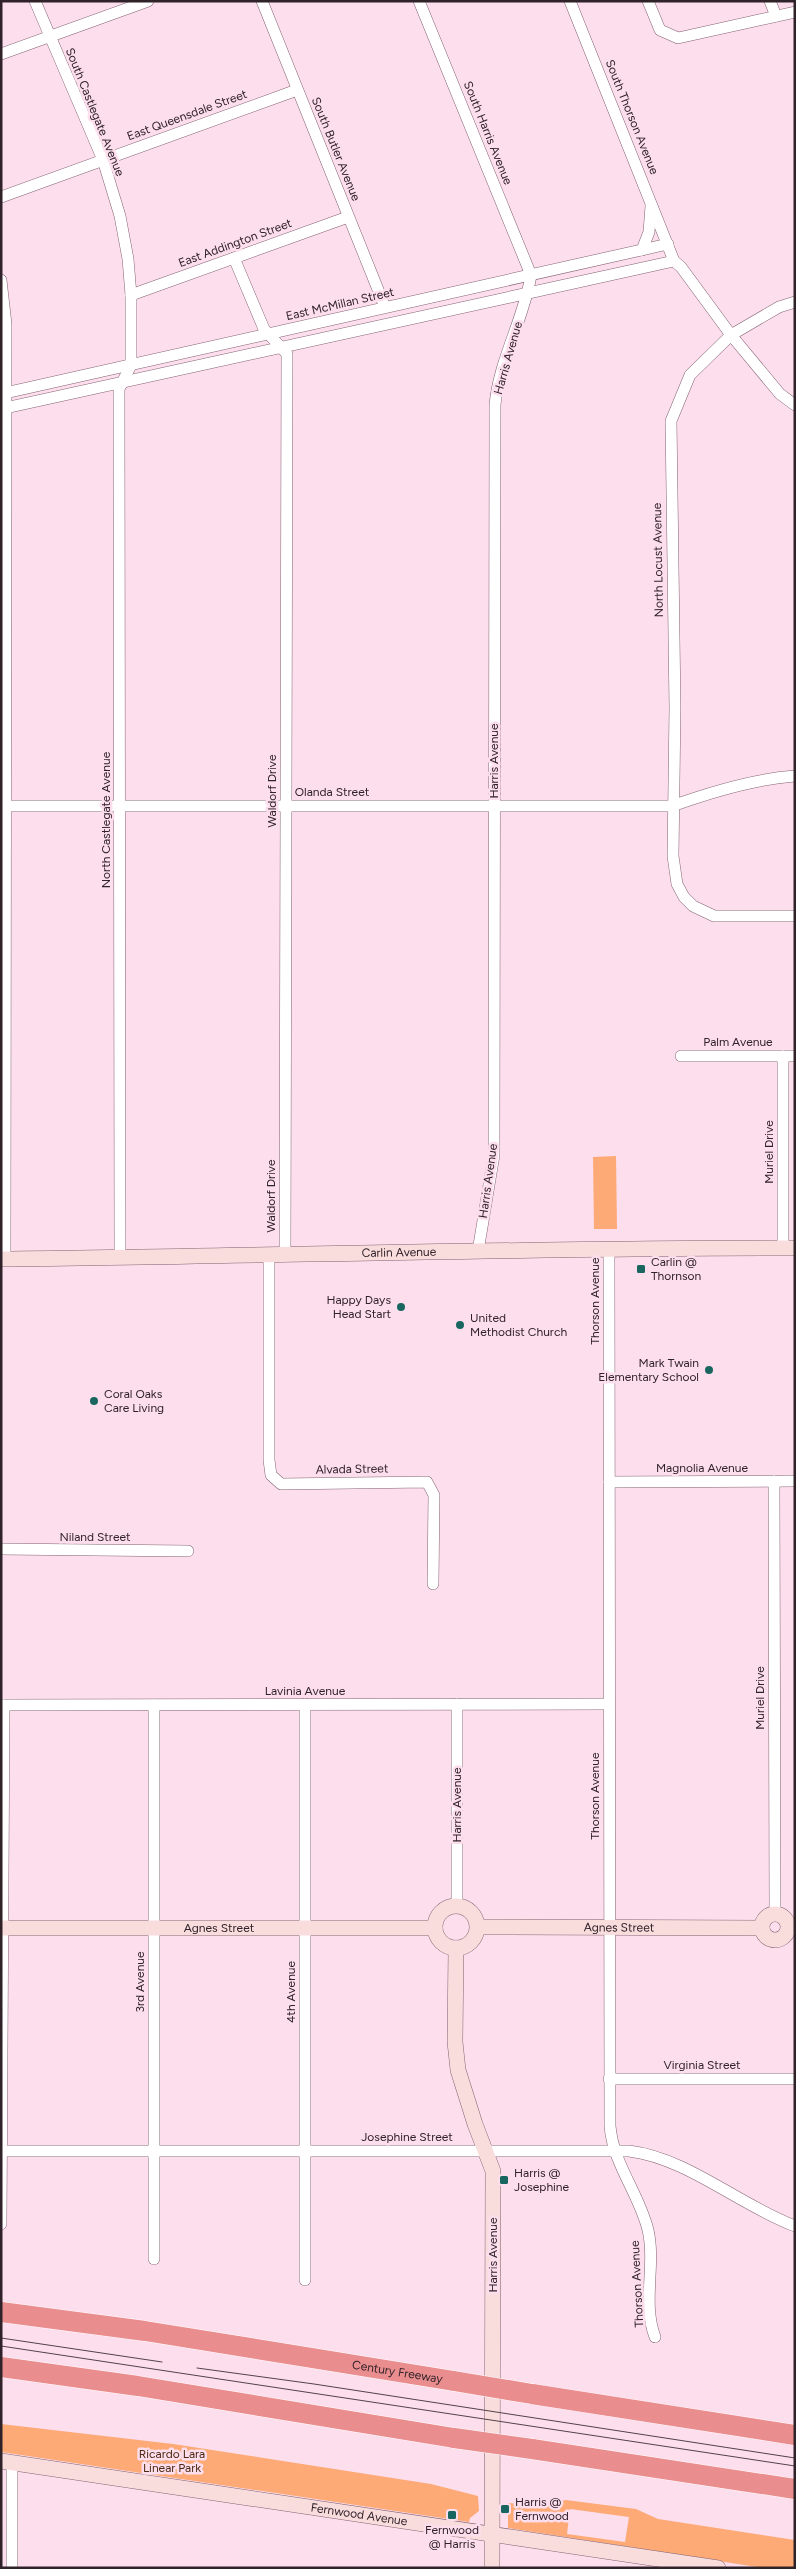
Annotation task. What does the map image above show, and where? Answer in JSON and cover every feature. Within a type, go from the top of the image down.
[{"type":"highway","name":"Century Freeway","points":[[1,2312],[155,2333],[795,2435]]},
{"type":"highway","points":[[1,2368],[147,2387],[454,2438],[795,2490]]},
{"type":"street","name":"South Castlegate Avenue","points":[[35,1],[102,160],[120,216],[128,259],[131,295],[131,365],[123,382]]},
{"type":"street","points":[[1,54],[148,1]]},
{"type":"street","name":"South Butler Avenue","points":[[262,1],[385,308]]},
{"type":"street","name":"South Harris Avenue","points":[[419,1],[530,275]]},
{"type":"street","name":"South Thorson Avenue","points":[[570,1],[668,244]]},
{"type":"street","points":[[648,1],[660,30],[667,35],[678,38],[795,12]]},
{"type":"street","points":[[770,1],[776,16]]},
{"type":"street","name":"East Queensdale Street","points":[[1,196],[297,90]]},
{"type":"street","points":[[642,250],[648,232],[652,201]]},
{"type":"street","name":"East Addington Street","points":[[131,295],[348,216]]},
{"type":"street","points":[[668,244],[674,261],[681,267],[731,335],[780,394],[795,405]]},
{"type":"street","name":"East McMillan Street","points":[[3,394],[668,244]]},
{"type":"street","points":[[234,258],[264,329],[282,348]]},
{"type":"street","points":[[3,409],[674,261]]},
{"type":"street","name":"Harris Avenue","points":[[478,1251],[494,1155],[495,405],[506,360],[528,294],[530,275]]},
{"type":"street","points":[[1,280],[6,324],[3,394],[3,1259]]},
{"type":"street","points":[[731,335],[779,307],[795,302]]},
{"type":"street","name":"North Locust Avenue","points":[[731,335],[690,374],[671,421],[675,708],[672,806],[673,856],[677,884],[684,897],[693,906],[714,916],[795,916]]},
{"type":"street","name":"Waldorf Drive","points":[[282,348],[286,354],[285,1256]]},
{"type":"street","name":"North Castlegate Avenue","points":[[120,1258],[119,389],[123,382]]},
{"type":"street","name":"Olanda Street","points":[[3,806],[672,806],[726,789],[779,777],[795,776]]},
{"type":"street","name":"Palm Avenue","points":[[681,1056],[789,1056]]},
{"type":"street","name":"Muriel Drive","points":[[789,1056],[789,1248]]},
{"type":"street","name":"Carlin Avenue","points":[[3,1259],[285,1256],[609,1248],[789,1248]]},
{"type":"street","name":"Thorson Avenue","points":[[609,1248],[610,2126],[614,2150],[647,2229],[651,2251],[651,2322],[655,2336]]},
{"type":"street","name":"Alvada Street","points":[[269,1256],[269,1460],[273,1479],[281,1484],[422,1480],[430,1485],[434,1495],[433,1584]]},
{"type":"street","name":"Muriel Drive","points":[[774,1481],[775,1914]]},
{"type":"street","name":"Magnolia Avenue","points":[[609,1482],[795,1481]]},
{"type":"street","name":"Niland Street","points":[[1,1549],[188,1551]]},
{"type":"street","name":"4th Avenue","points":[[305,1704],[305,2280]]},
{"type":"street","name":"Harris Avenue","points":[[457,1704],[457,1905]]},
{"type":"street","name":"Lavinia Avenue","points":[[3,1705],[609,1704]]},
{"type":"street","points":[[1,2224],[3,1705]]},
{"type":"street","name":"3rd Avenue","points":[[154,1705],[154,2259]]},
{"type":"street","points":[[457,1905],[464,1906],[474,1915],[478,1927],[477,1934],[469,1944],[456,1948],[449,1947],[439,1940],[435,1928],[438,1916],[443,1910],[457,1905]]},
{"type":"street","points":[[775,1914],[785,1919],[791,1926],[783,1936],[775,1940],[767,1937],[762,1928],[765,1918],[775,1914]]},
{"type":"street","name":"Agnes Street","points":[[478,1927],[762,1928]]},
{"type":"street","name":"Agnes Street","points":[[2,1928],[435,1928]]},
{"type":"street","name":"Harris Avenue","points":[[456,1948],[457,2060],[461,2081],[493,2171],[492,2568]]},
{"type":"street","name":"Virginia Street","points":[[609,2080],[795,2079]]},
{"type":"street","name":"Josephine Street","points":[[2,2151],[635,2151],[663,2159],[795,2226]]},
{"type":"street","points":[[7,2462],[12,2568]]},
{"type":"street","name":"Fernwood Avenue","points":[[7,2462],[492,2535],[648,2562],[718,2568]]},
{"type":"green space","points":[[616,1156],[617,1229],[594,1229],[593,1157]]},
{"type":"green space","name":"Ricardo Lara Linear Park","points":[[1,2424],[173,2444],[431,2484],[478,2496],[479,2511],[470,2518],[469,2522],[1,2452]]},
{"type":"green space","points":[[566,2500],[636,2509],[658,2519],[795,2540],[795,2568],[763,2568],[508,2528],[508,2503],[535,2505]],"holes":[[[570,2509],[629,2517],[625,2542],[567,2534]]]},
{"type":"tram line","points":[[1,2338],[162,2362]]},
{"type":"tram line","points":[[1,2346],[795,2466]]},
{"type":"tram line","points":[[197,2368],[314,2384],[795,2458]]},
{"type":"place","name":"Carlin @ Thornson","points":[[641,1269]]},
{"type":"place","name":"Happy Days Head Start","points":[[401,1307]]},
{"type":"place","name":"United Methodist Church","points":[[460,1325]]},
{"type":"place","name":"Mark Twain Elementary School","points":[[709,1370]]},
{"type":"place","name":"Coral Oaks Care Living","points":[[94,1401]]},
{"type":"place","name":"Harris @ Josephine","points":[[504,2180]]},
{"type":"place","name":"Harris @ Fernwood","points":[[505,2509]]},
{"type":"place","name":"Fernwood @ Harris","points":[[452,2515]]}]
